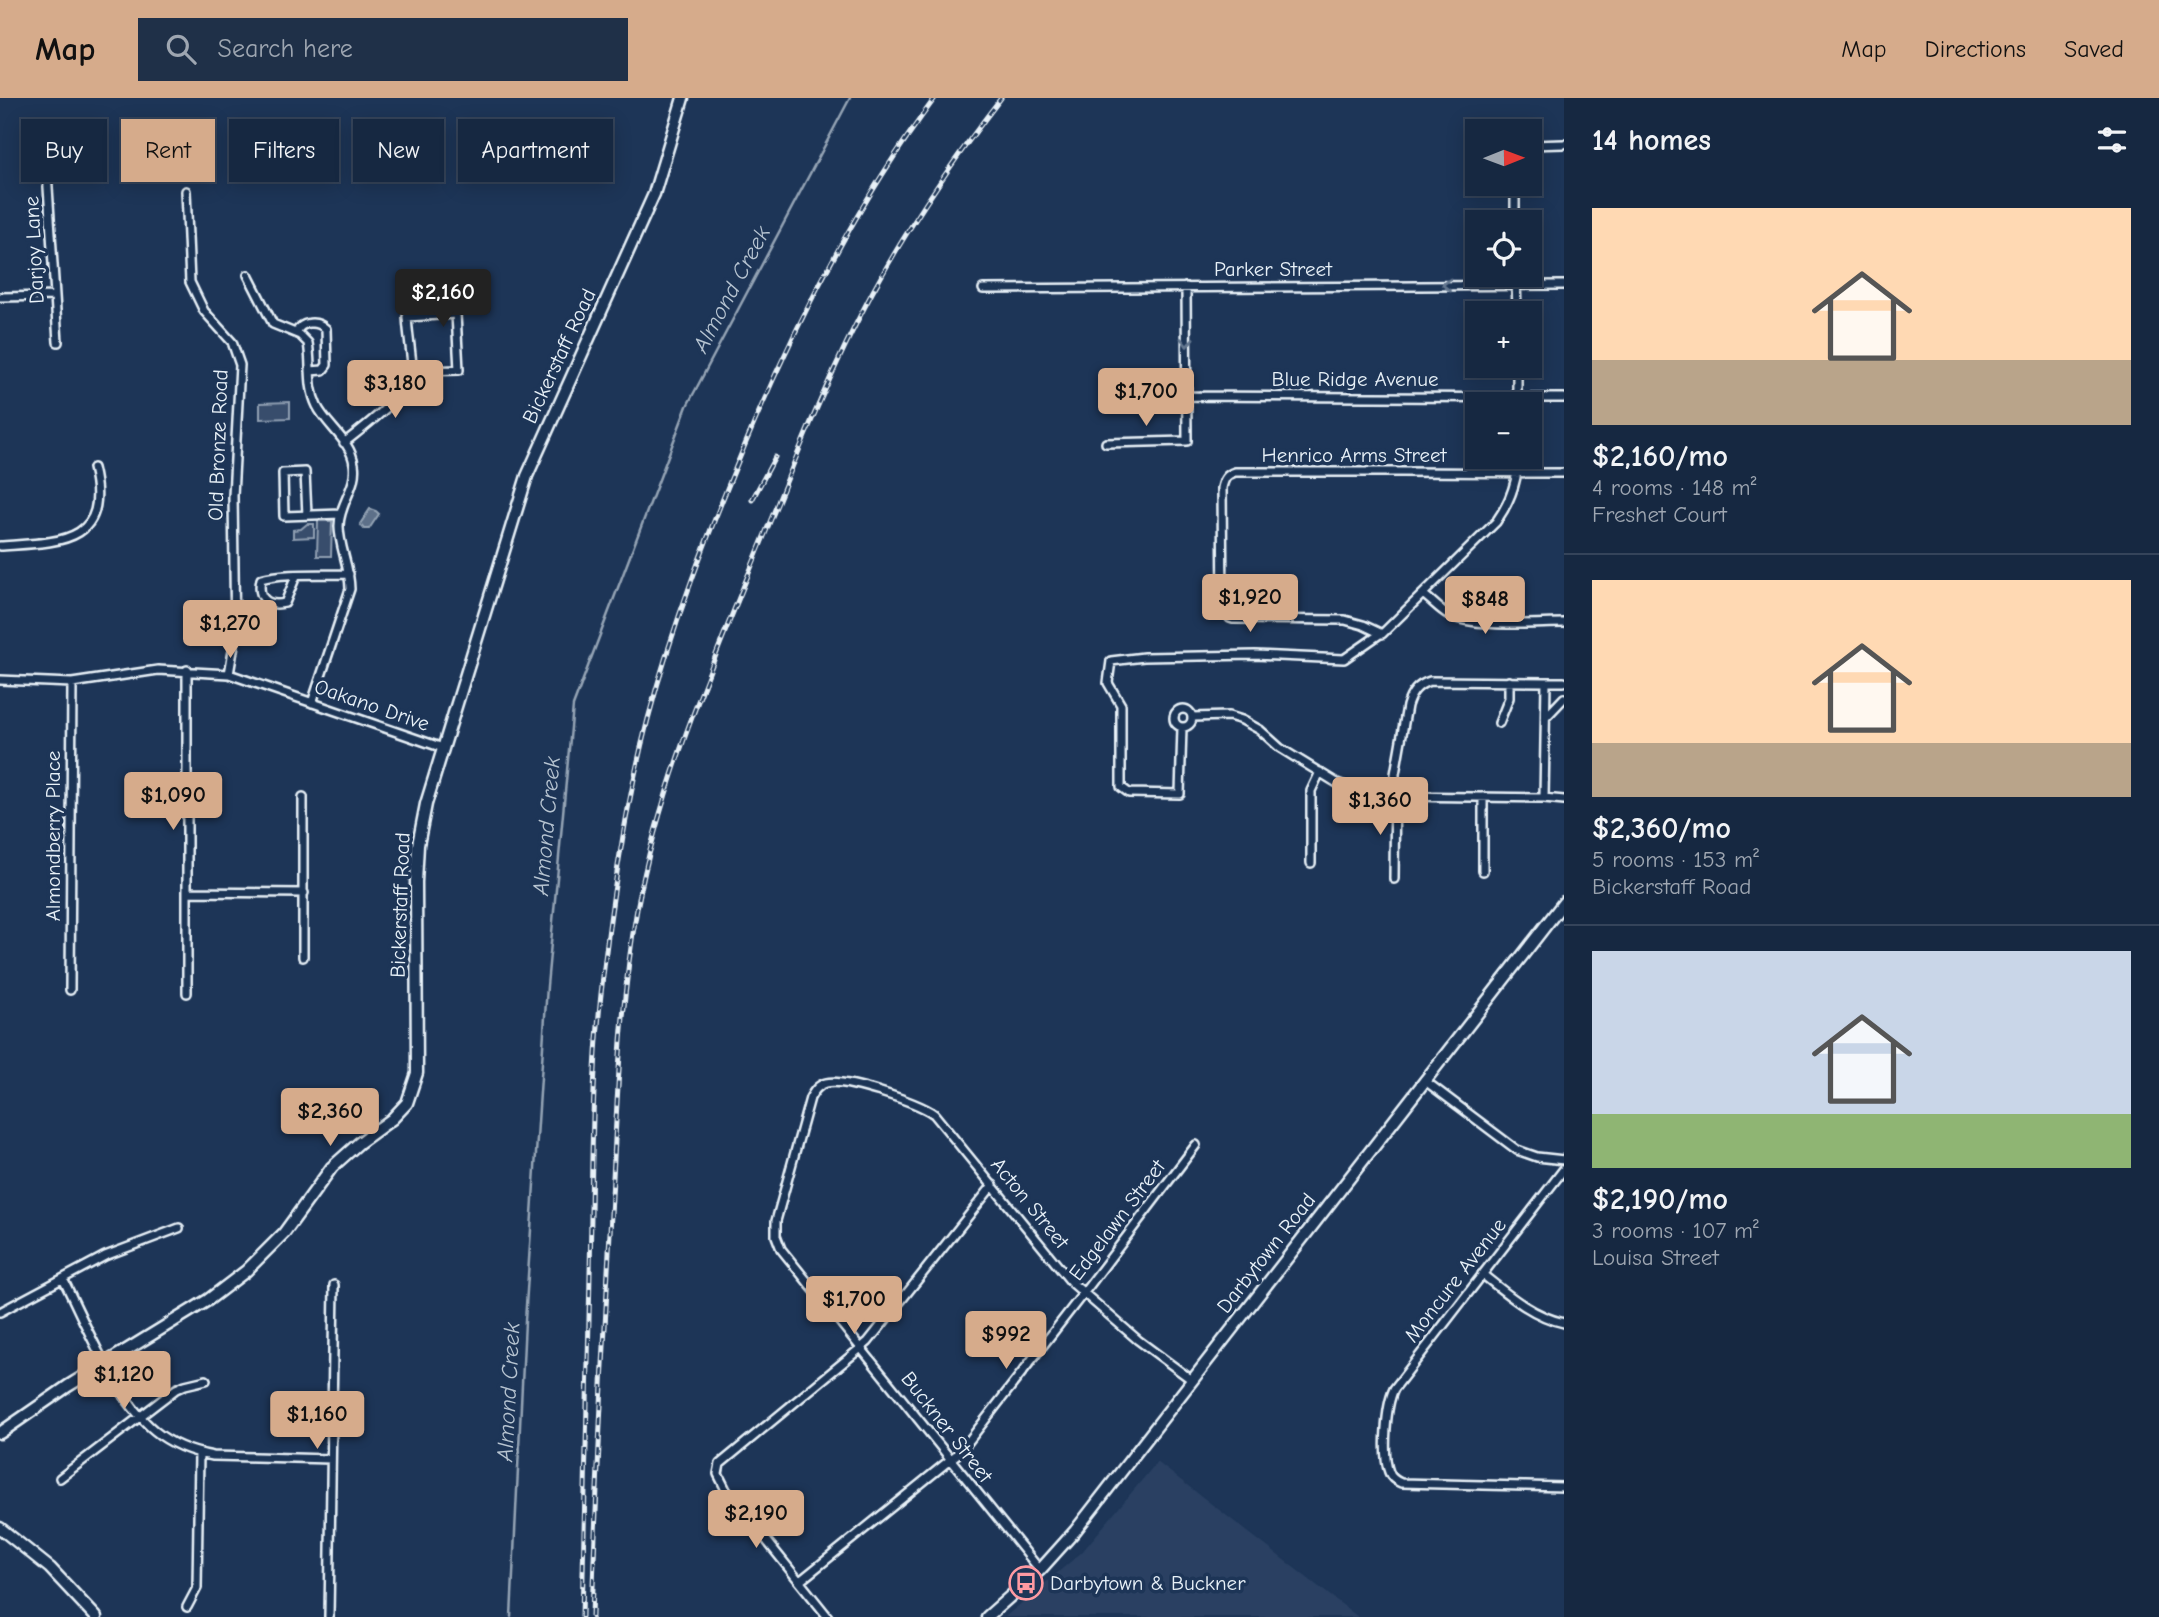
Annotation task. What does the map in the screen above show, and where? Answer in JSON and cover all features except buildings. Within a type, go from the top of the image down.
[{"type":"street","name":"Bickerstaff Road","points":[[0,1433],[208,1300],[246,1271],[284,1233],[332,1167],[392,1119],[407,1103],[417,1073],[415,947],[418,845],[426,804],[527,476],[654,194],[683,98]]},
{"type":"street","points":[[1542,145],[1564,144]]},
{"type":"street","name":"Darjoy Lane","points":[[47,182],[58,342]]},
{"type":"street","name":"Old Bronze Road","points":[[186,191],[190,282],[204,311],[232,342],[240,365],[233,496],[235,639],[229,674]]},
{"type":"street","points":[[248,275],[273,324],[296,333],[308,343],[311,388],[317,406],[354,460],[355,473],[341,514],[340,533],[349,574],[349,598],[312,703]]},
{"type":"street","name":"Parker Street","points":[[983,289],[1465,285]]},
{"type":"street","name":"Parker Street","points":[[1542,285],[1564,285]]},
{"type":"street","points":[[1106,443],[1187,442],[1186,287]]},
{"type":"street","points":[[0,297],[54,296]]},
{"type":"street","points":[[344,443],[389,407],[404,388],[413,369],[407,317],[456,314],[459,370],[413,369]]},
{"type":"street","points":[[296,333],[303,324],[319,324],[326,329],[327,365],[323,370],[310,371]]},
{"type":"street","name":"Blue Ridge Avenue","points":[[1187,396],[1465,400]]},
{"type":"street","name":"Blue Ridge Avenue","points":[[1542,399],[1564,398]]},
{"type":"street","points":[[0,547],[53,542],[68,539],[81,531],[93,516],[99,498],[93,468]]},
{"type":"street","points":[[1182,727],[1180,794],[1129,793],[1121,787],[1121,705],[1108,683],[1111,661],[1144,657],[1255,655],[1344,659],[1385,632],[1496,522],[1510,500],[1517,469]]},
{"type":"street","points":[[307,515],[305,472],[283,473],[284,516],[341,514]]},
{"type":"street","name":"Henrico Arms Street","points":[[1380,634],[1353,621],[1233,619],[1224,612],[1223,481],[1228,475],[1235,472],[1564,473]]},
{"type":"street","points":[[296,576],[285,603],[265,602],[261,597],[261,579],[267,577],[349,574]]},
{"type":"street","points":[[1424,595],[1448,615],[1461,620],[1564,623]]},
{"type":"street","name":"Oakano Drive","points":[[0,680],[72,683],[137,671],[187,670],[229,674],[443,748]]},
{"type":"street","points":[[187,670],[187,993]]},
{"type":"street","points":[[1394,879],[1395,774],[1407,706],[1414,691],[1430,681],[1564,682]]},
{"type":"street","points":[[1499,723],[1509,698],[1509,681]]},
{"type":"street","points":[[1544,798],[1546,682]]},
{"type":"street","name":"Almondberry Place","points":[[70,990],[72,683]]},
{"type":"street","points":[[1546,717],[1564,698]]},
{"type":"street","points":[[1182,727],[1175,721],[1177,712],[1186,710],[1192,717]]},
{"type":"street","points":[[1192,717],[1229,716],[1242,720],[1260,730],[1280,748],[1320,772],[1367,794],[1564,800]]},
{"type":"street","points":[[1182,727],[1189,724],[1192,717]]},
{"type":"street","points":[[1311,863],[1311,791],[1320,772]]},
{"type":"street","points":[[303,797],[303,957]]},
{"type":"street","points":[[1483,797],[1483,871]]},
{"type":"street","points":[[187,892],[304,893]]},
{"type":"street","name":"Darbytown Road","points":[[987,1617],[1040,1570],[1075,1531],[1564,902]]},
{"type":"street","points":[[1424,1080],[1517,1150],[1537,1157],[1564,1160]]},
{"type":"street","name":"Acton Street","points":[[825,1083],[874,1092],[926,1108],[945,1126],[1063,1272],[1138,1340],[1192,1380]]},
{"type":"street","name":"Buckner Street","points":[[825,1083],[816,1089],[810,1098],[776,1221],[776,1237],[781,1249],[1040,1570]]},
{"type":"street","name":"Edgelawn Street","points":[[800,1581],[950,1461],[976,1432],[1196,1145]]},
{"type":"street","name":"Moncure Avenue","points":[[1564,1168],[1411,1363],[1394,1389],[1387,1419],[1388,1469],[1392,1477],[1401,1483],[1564,1487]]},
{"type":"street","points":[[828,1617],[726,1490],[720,1480],[720,1464],[862,1348],[993,1185]]},
{"type":"street","points":[[0,1312],[105,1256],[178,1228]]},
{"type":"street","points":[[1482,1274],[1541,1316],[1564,1323]]},
{"type":"street","points":[[63,1279],[128,1403],[154,1430],[171,1442],[213,1457],[331,1459]]},
{"type":"street","points":[[329,1617],[334,1285]]},
{"type":"street","points":[[60,1478],[176,1389],[206,1380]]},
{"type":"street","points":[[187,1607],[197,1588],[199,1453]]},
{"type":"street","points":[[0,1528],[51,1568],[96,1617]]},
{"type":"shaded area","points":[[290,402],[290,418],[260,419],[260,403]]},
{"type":"shaded area","points":[[370,509],[379,514],[369,529],[364,529],[360,524]]},
{"type":"shaded area","points":[[318,521],[332,521],[331,556],[317,556]]},
{"type":"shaded area","points":[[307,524],[314,524],[314,537],[293,538],[293,530],[301,529]]},
{"type":"shaded area","points":[[1157,1462],[1358,1617],[1005,1617],[1082,1552]]},
{"type":"waterway","name":"Almond Creek","points":[[511,1617],[525,1321],[547,986],[573,706],[687,406],[850,98]]},
{"type":"railway","points":[[582,1617],[595,1064],[614,890],[640,753],[658,683],[693,578],[766,395],[830,263],[880,179],[935,98]]},
{"type":"railway","points":[[592,1617],[600,1415],[622,1023],[637,909],[657,823],[684,738],[716,655],[838,361],[901,242],[949,169],[1001,98]]},
{"type":"railway","points":[[752,500],[775,457]]},
{"type":"place","name":"Darbytown & Buckner","points":[[1026,1583]]}]
